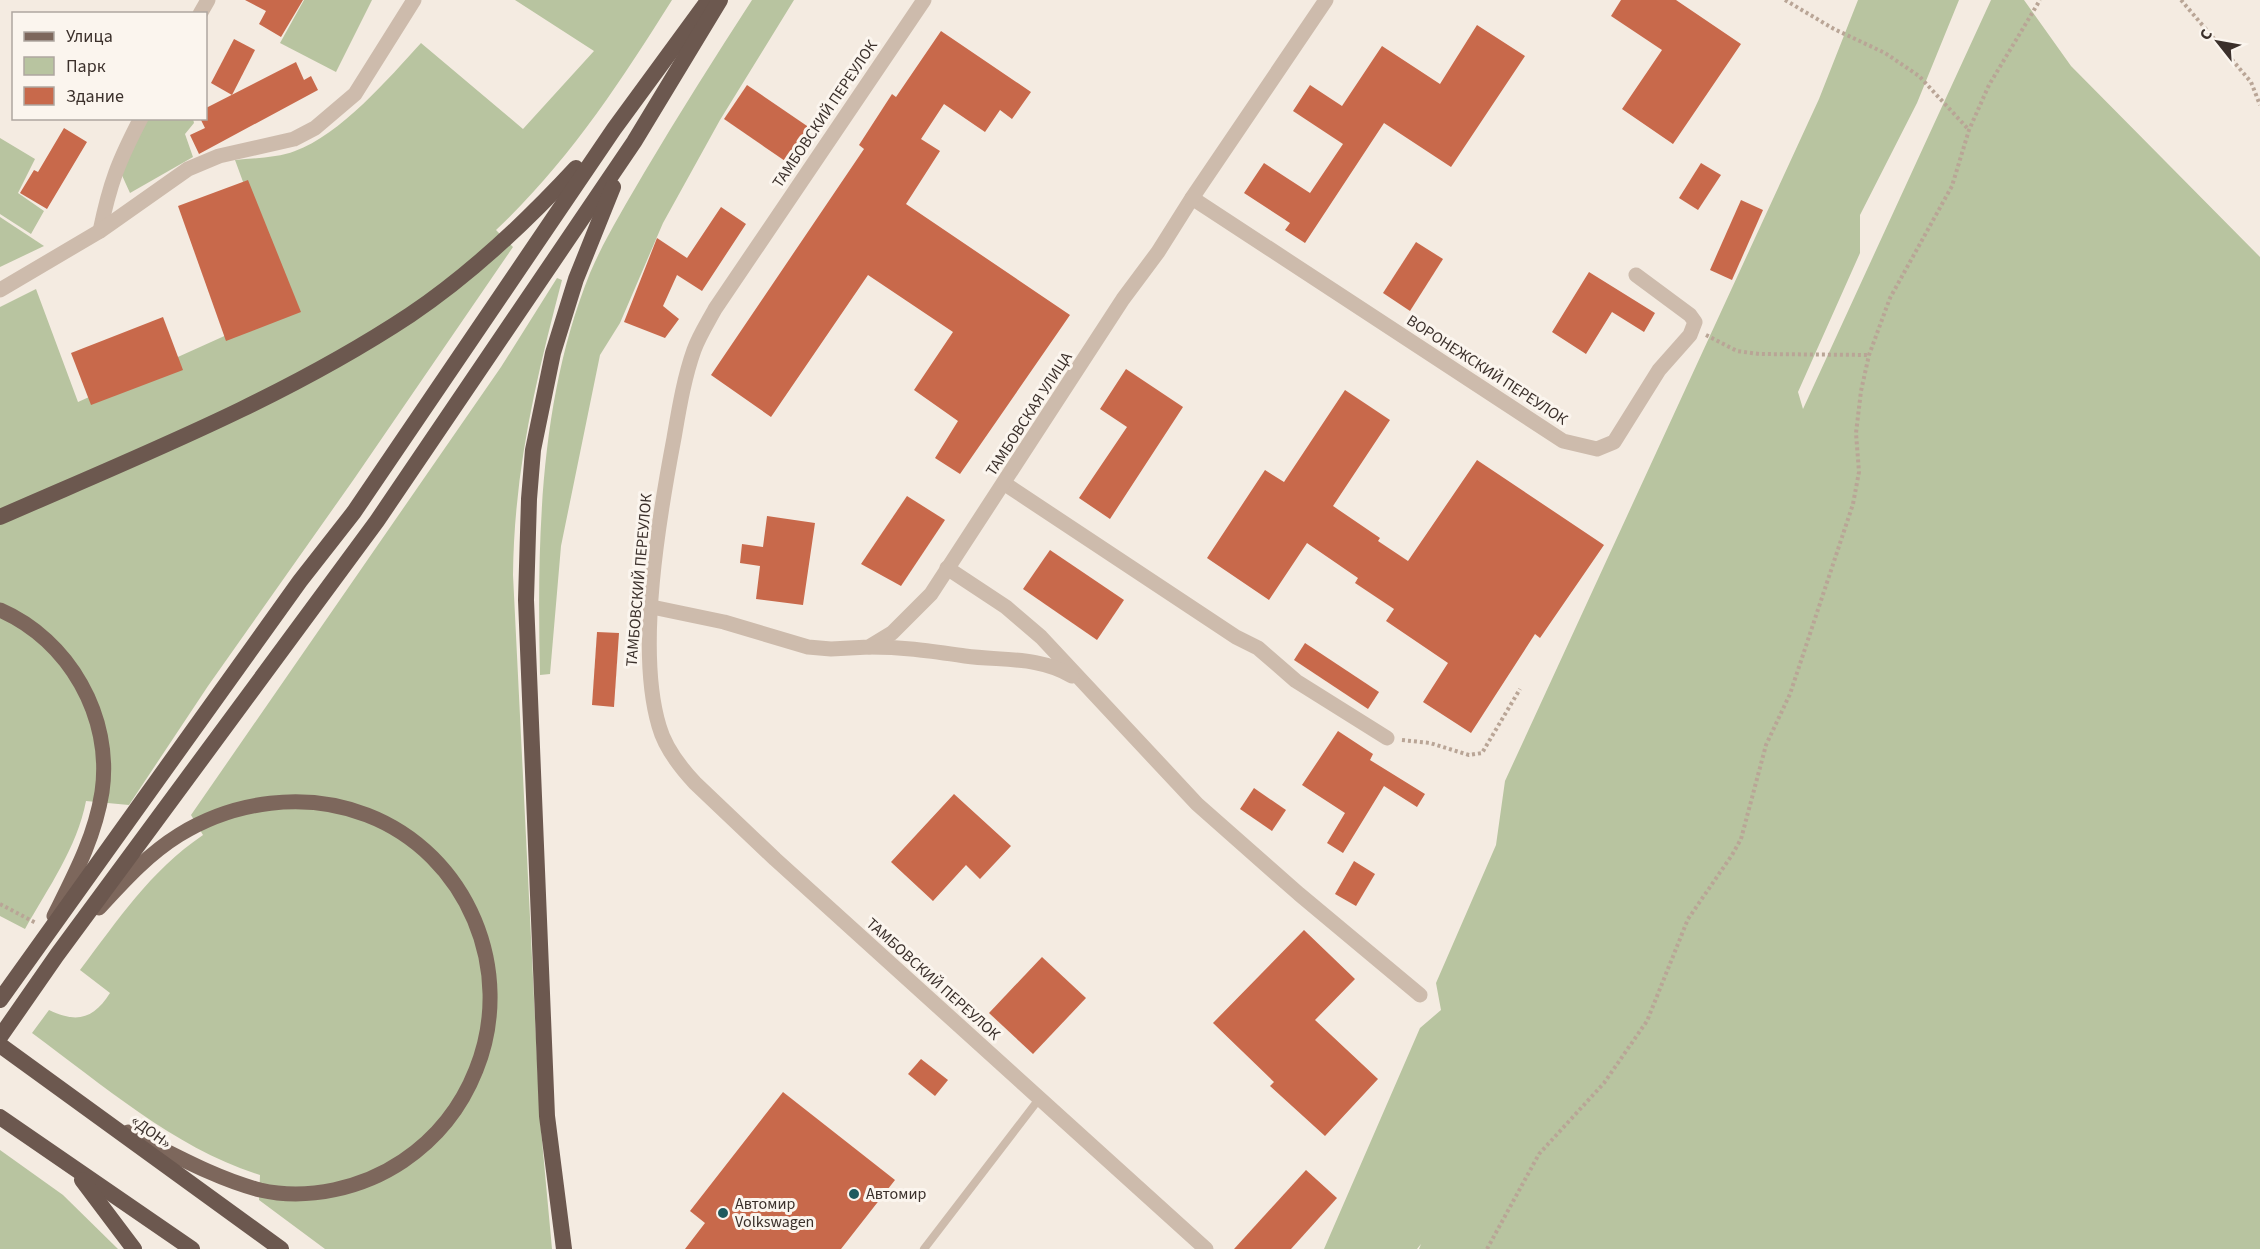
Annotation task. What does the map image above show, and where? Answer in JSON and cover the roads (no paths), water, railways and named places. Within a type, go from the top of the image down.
[{"type":"highway","points":[[0,1000],[43,936],[300,581],[354,512],[614,129],[709,0]]},
{"type":"highway","points":[[0,1037],[57,955],[377,521],[634,142],[720,0]]},
{"type":"highway","points":[[0,517],[269,396],[360,347],[412,313],[495,248],[554,193],[614,129]]},
{"type":"highway","points":[[564,1249],[547,1116],[526,600],[533,450],[553,353],[576,279],[599,217],[634,142]]},
{"type":"highway","name":"«ДОН»","points":[[0,1045],[281,1249]]},
{"type":"highway","points":[[0,1117],[192,1249]]},
{"type":"highway","points":[[74,1169],[134,1249]]},
{"type":"main road","points":[[0,610],[36,630],[71,668],[94,713],[102,753],[102,791],[85,854],[43,936]]},
{"type":"main road","points":[[57,955],[133,870],[159,849],[206,822],[248,806],[300,801],[364,814],[400,832],[431,857],[458,889],[468,903],[482,939],[492,984],[491,1000],[485,1045],[470,1084],[447,1122],[430,1141],[392,1169],[375,1177],[314,1193],[262,1190],[218,1175],[104,1121]]},
{"type":"street","points":[[0,290],[100,231],[188,169],[219,156],[294,139],[315,128],[356,94],[414,0]]},
{"type":"street","name":"ТАМБОВСКИЙ ПЕРЕУЛОК","points":[[924,0],[714,309],[695,347],[681,399],[665,482],[652,607],[651,691],[659,728],[684,771],[775,859],[1206,1249]]},
{"type":"street","name":"ТАМБОВСКАЯ УЛИЦА","points":[[869,647],[892,633],[931,594],[1192,198],[1326,0]]},
{"type":"street","points":[[100,231],[109,186],[117,164],[140,120]]},
{"type":"street","name":"ВОРОНЕЖСКИЙ ПЕРЕУЛОК","points":[[1192,198],[1563,441],[1597,449],[1614,442],[1659,370],[1690,335],[1695,322],[1690,315],[1636,275]]},
{"type":"street","points":[[1005,483],[1236,637],[1258,648],[1296,681],[1387,738]]},
{"type":"street","points":[[948,568],[1006,607],[1041,636],[1081,682],[1232,836],[1420,995]]},
{"type":"street","points":[[652,607],[724,621],[808,647],[914,647],[967,656],[1038,662],[1057,667],[1081,682]]},
{"type":"lane","points":[[924,1249],[1038,1099]]},
{"type":"place","name":"Автомир","points":[[854,1194]]},
{"type":"place","name":"Автомир Volkswagen","points":[[723,1213]]}]
